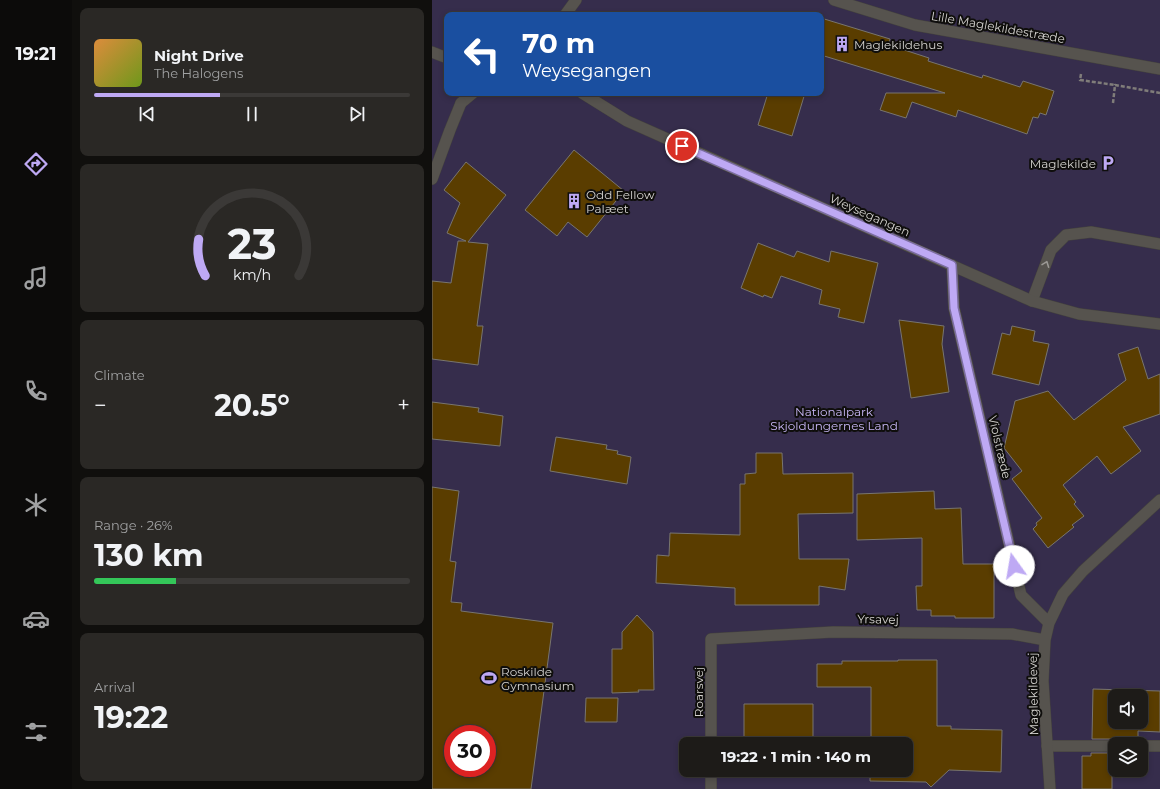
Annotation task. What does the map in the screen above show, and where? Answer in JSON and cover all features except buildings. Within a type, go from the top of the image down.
[{"type":"street","points":[[567,12],[576,0]]},
{"type":"street","name":"Lille Maglekildestræde","points":[[834,0],[915,25],[1160,70]]},
{"type":"street","points":[[432,52],[444,57]]},
{"type":"street","points":[[432,180],[461,103],[469,96]]},
{"type":"street","name":"Weysegangen","points":[[587,96],[627,121],[1032,301],[1079,314],[1160,324]]},
{"type":"street","points":[[1032,301],[1051,250],[1066,235],[1091,232],[1160,244]]},
{"type":"street","name":"Violstræde","points":[[952,265],[954,308],[1021,595],[1049,623]]},
{"type":"street","name":"Maglekildevej","points":[[1050,789],[1043,681],[1045,640],[1049,623],[1063,594],[1083,571],[1160,500]]},
{"type":"street","name":"Yrsavej","points":[[711,639],[833,632],[1012,634],[1045,640]]},
{"type":"street","name":"Roarsvej","points":[[711,639],[711,737]]},
{"type":"street","points":[[1047,746],[1108,746]]},
{"type":"street","points":[[1148,746],[1160,746]]},
{"type":"street","points":[[711,777],[711,789]]},
{"type":"path","points":[[1080,80],[1160,93]]},
{"type":"path","points":[[1113,103],[1115,85]]},
{"type":"green space","name":"Nationalpark Skjoldungernes Land","points":[[432,0],[1160,0],[1160,789],[432,789]]},
{"type":"place","name":"Maglekildehus","points":[[842,44]]},
{"type":"place","name":"Maglekilde","points":[[1108,163]]},
{"type":"place","name":"Odd Fellow Palæet","points":[[574,201]]},
{"type":"place","name":"Roskilde Gymnasium","points":[[489,678]]},
{"type":"route","points":[[682,146],[952,265],[954,308],[1014,566]]}]
